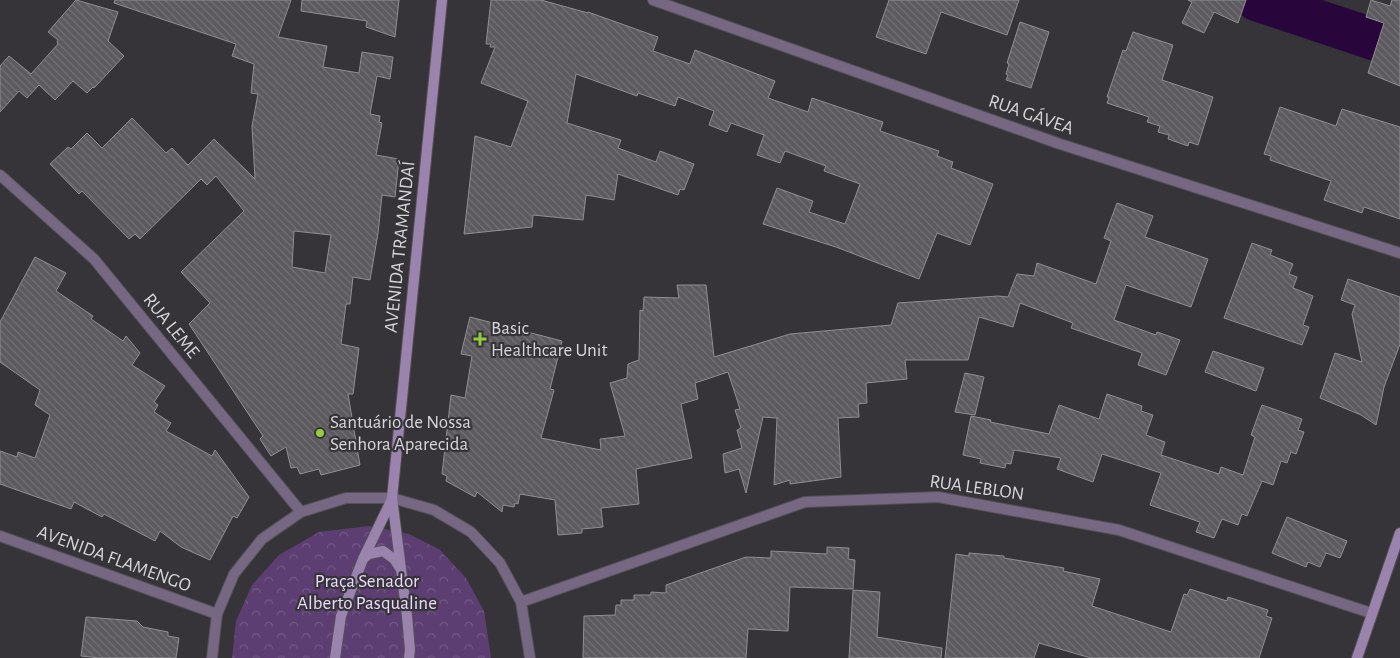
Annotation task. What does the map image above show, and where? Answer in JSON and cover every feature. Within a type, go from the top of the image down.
[{"type":"main road","name":"AVENIDA TRAMANDAÍ","points":[[409,658],[408,616],[392,498],[442,0]]},
{"type":"main road","name":"AVENIDA TRAMANDAÍ","points":[[335,658],[341,616],[363,559],[392,498]]},
{"type":"main road","points":[[1357,658],[1400,533]]},
{"type":"main road","points":[[363,559],[369,554],[383,551],[394,559],[402,572]]},
{"type":"street","name":"RUA GÁVEA","points":[[653,0],[1060,144],[1400,253]]},
{"type":"street","name":"RUA LEME","points":[[0,175],[94,259],[301,512]]},
{"type":"street","name":"RUA LEBLON","points":[[520,602],[805,502],[938,497],[1119,530],[1371,614]]},
{"type":"street","points":[[212,658],[217,614],[234,574],[262,539],[301,512],[346,498],[392,498],[434,510],[470,532],[500,563],[520,602],[530,658]]},
{"type":"street","name":"AVENIDA FLAMENGO","points":[[0,536],[217,614]]},
{"type":"green space","name":"Praça Senador Alberto Pasqualine","points":[[369,526],[409,534],[440,550],[466,578],[484,611],[491,658],[232,658],[236,621],[252,585],[279,555],[319,532]]},
{"type":"building","points":[[76,0],[118,12],[108,41],[124,56],[87,93],[73,81],[55,100],[39,85],[27,98],[19,91],[0,112],[0,66],[9,56],[31,74],[58,44],[58,40],[48,32]]},
{"type":"building","points":[[115,0],[291,0],[278,37],[327,46],[323,67],[359,73],[362,52],[393,57],[390,79],[377,76],[370,114],[380,116],[379,122],[382,123],[376,155],[399,159],[395,197],[382,195],[370,280],[353,277],[350,304],[346,304],[341,344],[359,348],[353,394],[348,394],[360,465],[321,475],[319,469],[300,474],[297,467],[291,468],[286,447],[271,456],[260,439],[263,436],[189,324],[210,303],[181,272],[244,211],[216,176],[207,185],[201,179],[140,239],[135,234],[129,239],[82,191],[79,194],[50,164],[68,147],[71,149],[87,133],[102,148],[132,118],[166,153],[172,148],[188,165],[214,139],[255,179],[252,126],[258,94],[251,93],[254,64],[232,56],[236,44],[114,3]],"holes":[[[294,231],[331,235],[325,273],[292,267]]]},
{"type":"building","points":[[302,0],[399,0],[395,37],[366,27],[367,21],[301,11]]},
{"type":"building","points":[[491,0],[541,0],[588,12],[658,37],[653,51],[690,64],[695,50],[775,81],[768,98],[808,112],[812,98],[883,122],[880,131],[939,151],[937,156],[953,162],[951,168],[993,184],[970,245],[937,233],[919,279],[836,247],[763,224],[777,188],[813,201],[809,212],[845,224],[860,184],[824,171],[826,166],[785,151],[780,163],[757,155],[764,135],[731,123],[727,132],[709,125],[714,111],[678,97],[675,106],[638,93],[637,96],[576,74],[567,123],[621,140],[618,148],[656,162],[660,151],[694,164],[684,190],[680,189],[678,195],[618,174],[614,200],[586,195],[583,220],[533,215],[532,227],[464,234],[475,136],[511,147],[528,101],[481,83],[495,47],[490,47],[491,44],[486,44]]},
{"type":"building","points":[[889,0],[1019,0],[1007,35],[941,12],[926,54],[876,37]]},
{"type":"building","points":[[1188,0],[1246,0],[1238,23],[1214,12],[1204,33],[1182,23],[1192,2]]},
{"type":"building","points":[[1371,0],[1390,6],[1392,0],[1400,0],[1400,86],[1368,73],[1384,23],[1366,17]]},
{"type":"building","points":[[1020,22],[1049,32],[1031,88],[1006,80],[1009,64],[1007,63]]},
{"type":"building","points":[[1133,32],[1173,45],[1162,80],[1213,97],[1198,145],[1189,142],[1188,146],[1168,139],[1169,135],[1158,132],[1160,126],[1147,122],[1149,117],[1107,103],[1109,98],[1107,97],[1123,50],[1126,51]]},
{"type":"building","points":[[1280,107],[1336,126],[1342,109],[1400,127],[1400,219],[1364,207],[1362,213],[1324,200],[1331,181],[1270,160],[1271,156],[1264,154]]},
{"type":"building","points":[[1117,203],[1153,216],[1145,237],[1208,259],[1191,307],[1126,285],[1114,320],[1156,335],[1157,332],[1180,340],[1166,375],[1138,365],[1142,353],[1071,328],[1073,323],[1020,303],[1013,327],[979,317],[968,360],[905,360],[907,379],[866,383],[867,403],[858,404],[859,417],[838,418],[841,477],[790,484],[790,480],[774,485],[777,418],[763,417],[746,493],[739,469],[725,473],[723,454],[742,448],[737,430],[741,428],[735,410],[740,409],[728,372],[695,383],[698,399],[681,404],[692,458],[636,469],[639,504],[601,508],[603,527],[582,529],[582,533],[558,535],[555,500],[520,494],[518,504],[515,503],[514,507],[503,505],[502,512],[477,492],[475,497],[446,481],[447,476],[442,474],[451,395],[465,398],[472,356],[461,354],[470,317],[562,341],[550,389],[554,390],[541,438],[601,450],[600,439],[625,436],[610,383],[627,378],[628,364],[639,360],[640,310],[643,311],[644,297],[679,298],[677,285],[706,285],[714,357],[790,334],[891,325],[898,303],[998,296],[1008,297],[1017,274],[1034,276],[1037,263],[1096,284],[1111,241],[1104,238]]},
{"type":"building","points":[[1252,243],[1272,250],[1270,255],[1293,264],[1289,274],[1297,277],[1293,288],[1313,296],[1303,325],[1309,327],[1302,345],[1224,318]]},
{"type":"building","points":[[35,257],[66,273],[56,291],[93,316],[91,319],[123,341],[126,336],[140,353],[132,365],[165,386],[154,402],[158,405],[154,412],[171,423],[166,431],[212,456],[215,450],[249,497],[237,518],[233,516],[210,560],[181,547],[160,531],[155,541],[104,514],[102,517],[74,502],[71,509],[0,484],[0,451],[17,457],[18,452],[35,458],[50,415],[35,405],[40,390],[0,362],[0,322]]},
{"type":"building","points":[[1348,279],[1400,297],[1400,344],[1384,387],[1376,425],[1361,415],[1320,398],[1335,353],[1362,362],[1352,314],[1355,305],[1341,300]]},
{"type":"building","points":[[1213,351],[1264,368],[1256,391],[1205,372]]},
{"type":"building","points":[[965,373],[984,377],[975,415],[955,412]]},
{"type":"building","points":[[1107,394],[1142,406],[1141,411],[1153,415],[1146,435],[1165,442],[1161,455],[1219,474],[1221,467],[1243,475],[1255,437],[1251,435],[1262,405],[1302,419],[1298,430],[1304,432],[1296,454],[1291,452],[1287,463],[1281,461],[1273,485],[1262,481],[1247,516],[1242,514],[1238,525],[1222,519],[1214,538],[1196,532],[1200,522],[1150,505],[1161,473],[1102,454],[1093,482],[1057,469],[1061,458],[1014,450],[1011,464],[1006,463],[1005,468],[980,463],[981,459],[963,455],[971,416],[991,420],[990,422],[1049,434],[1059,405],[1099,419]]},
{"type":"building","points":[[1287,517],[1347,541],[1340,558],[1326,553],[1320,567],[1308,562],[1306,567],[1272,553]]},
{"type":"building","points":[[827,547],[849,548],[848,559],[855,560],[853,589],[790,587],[788,631],[748,629],[746,658],[583,658],[584,616],[615,615],[616,605],[621,605],[621,600],[634,600],[634,595],[651,595],[651,592],[666,593],[666,585],[746,557],[771,558],[771,551],[827,554]]},
{"type":"building","points":[[969,553],[1004,556],[1004,558],[1064,568],[1063,571],[1100,579],[1092,606],[1171,632],[1184,594],[1187,595],[1190,589],[1227,601],[1228,597],[1268,610],[1266,616],[1272,618],[1259,658],[1091,658],[1039,643],[1034,658],[945,658],[956,554],[969,556]]},
{"type":"building","points":[[853,590],[880,592],[877,637],[942,648],[941,658],[849,658]]},
{"type":"building","points":[[86,617],[137,621],[143,627],[168,632],[168,636],[179,638],[176,658],[100,658],[81,656]]},
{"type":"waterway","points":[[1256,0],[1400,48]]},
{"type":"place","name":"Basic Healthcare Unit","points":[[480,339]]},
{"type":"place","name":"Santuário de Nossa Senhora Aparecida","points":[[320,433]]}]
